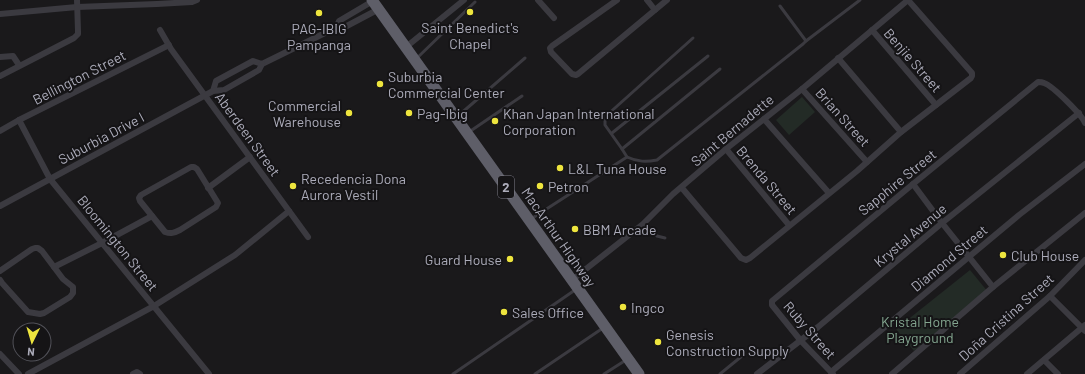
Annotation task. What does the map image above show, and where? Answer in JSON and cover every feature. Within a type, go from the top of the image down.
[{"type":"highway","name":"MacArthur Highway","points":[[375,3],[639,374]]},
{"type":"street","points":[[0,76],[74,38],[78,34],[77,0]]},
{"type":"street","points":[[0,14],[77,7],[192,2],[198,0]]},
{"type":"street","points":[[406,47],[464,0]]},
{"type":"street","points":[[538,0],[554,18]]},
{"type":"street","points":[[617,0],[550,48],[551,52],[572,74],[578,74],[667,0]]},
{"type":"street","points":[[647,0],[655,10]]},
{"type":"street","points":[[682,188],[742,258],[746,260],[867,162],[901,132],[971,78],[972,73],[908,0]]},
{"type":"street","name":"Saint Bernadette","points":[[575,285],[643,224],[673,194],[908,0]]},
{"type":"street","name":"Suburbia Drive I","points":[[0,206],[213,91],[224,90],[259,70],[262,64],[337,26],[339,21],[375,3]]},
{"type":"street","name":"Aberdeen Street","points":[[160,30],[205,96],[308,237]]},
{"type":"street","name":"Benjie Street","points":[[872,30],[936,105]]},
{"type":"street","name":"Bellington Street","points":[[0,131],[169,45]]},
{"type":"street","points":[[0,56],[13,56],[19,65]]},
{"type":"street","points":[[838,58],[901,132]]},
{"type":"street","name":"Suburbia Drive I","points":[[213,91],[216,81],[253,61],[262,64]]},
{"type":"street","name":"Sapphire Street","points":[[772,301],[1038,82],[1048,84],[1079,113]]},
{"type":"street","name":"Brian Street","points":[[802,89],[867,162]]},
{"type":"street","points":[[1079,113],[1084,119],[1085,123]]},
{"type":"street","name":"Krystal Avenue","points":[[757,374],[801,341],[1079,113]]},
{"type":"street","points":[[764,119],[829,193]]},
{"type":"street","name":"Bloomington Street","points":[[19,120],[50,179],[209,374]]},
{"type":"street","name":"Brenda Street","points":[[726,149],[789,226]]},
{"type":"street","points":[[208,188],[250,157]]},
{"type":"street","name":"Diamond Street","points":[[832,373],[1019,215],[1085,164]]},
{"type":"street","points":[[191,167],[196,169],[218,203],[216,207],[170,234],[165,232],[152,216],[140,201],[139,198],[141,195],[191,167]]},
{"type":"street","points":[[913,184],[942,224],[993,287]]},
{"type":"street","points":[[28,374],[154,306],[235,255],[289,211]]},
{"type":"street","points":[[892,374],[993,287],[1085,213]]},
{"type":"street","points":[[54,267],[152,216]]},
{"type":"street","points":[[0,271],[35,248],[38,248],[42,251],[63,279],[73,287],[73,293],[70,297],[44,313],[40,314],[28,312],[0,280]]},
{"type":"street","name":"Doña Cristina Street","points":[[960,374],[1050,296],[1085,260]]},
{"type":"street","points":[[1027,374],[1059,346],[1084,328],[1050,296]]},
{"type":"street","name":"Ruby Street","points":[[772,301],[772,304],[801,341],[832,373]]},
{"type":"street","points":[[0,354],[19,374]]},
{"type":"street","points":[[1044,360],[1058,374]]},
{"type":"street","points":[[133,374],[137,372],[140,374]]},
{"type":"lane","points":[[693,38],[606,116],[605,125],[628,157],[641,162],[657,160],[806,41],[860,0]]},
{"type":"lane","points":[[415,60],[474,2]]},
{"type":"lane","points":[[780,6],[806,41]]},
{"type":"lane","points":[[612,133],[708,56]]},
{"type":"lane","points":[[456,118],[524,58]]},
{"type":"lane","points":[[622,149],[720,69]]},
{"type":"lane","points":[[468,134],[522,96]]},
{"type":"lane","points":[[529,220],[628,157]]},
{"type":"lane","points":[[643,224],[657,236],[665,238]]},
{"type":"lane","points":[[453,374],[575,285]]},
{"type":"lane","points":[[535,374],[605,327]]},
{"type":"lane","points":[[720,374],[742,356]]},
{"type":"lane","points":[[604,374],[628,359]]},
{"type":"green space","points":[[802,97],[815,112],[789,135],[776,120]]},
{"type":"green space","name":"Kristal Home Playground","points":[[970,270],[988,292],[914,351],[896,329]]},
{"type":"place","name":"Saint Benedict's Chapel","points":[[470,12]]},
{"type":"place","name":"PAG-IBIG Pampanga","points":[[319,13]]},
{"type":"place","name":"Suburbia Commercial Center","points":[[380,84]]},
{"type":"place","name":"Commercial Warehouse","points":[[349,113]]},
{"type":"place","name":"Pag-Ibig","points":[[409,113]]},
{"type":"place","name":"Khan Japan International Corporation","points":[[495,121]]},
{"type":"place","name":"L&L Tuna House","points":[[560,168]]},
{"type":"place","name":"Recedencia Dona Aurora Vestil","points":[[293,186]]},
{"type":"place","name":"Petron","points":[[540,186]]},
{"type":"place","name":"BBM Arcade","points":[[575,229]]},
{"type":"place","name":"Club House","points":[[1003,255]]},
{"type":"place","name":"Guard House","points":[[510,259]]},
{"type":"place","name":"Ingco","points":[[623,307]]},
{"type":"place","name":"Sales Office","points":[[504,312]]},
{"type":"place","name":"Genesis Construction Supply","points":[[658,342]]}]
